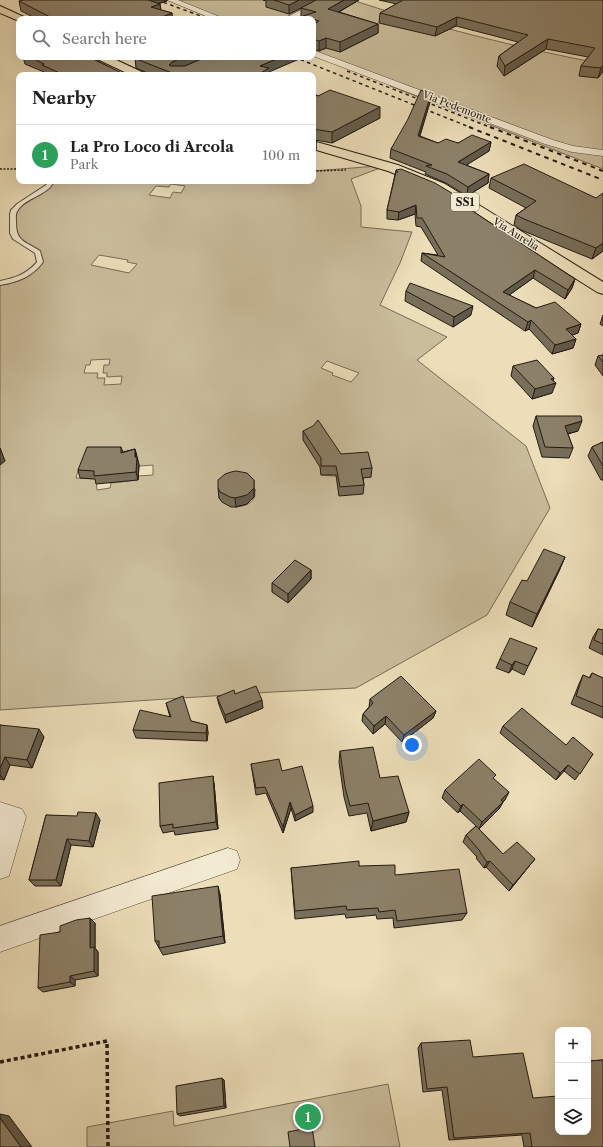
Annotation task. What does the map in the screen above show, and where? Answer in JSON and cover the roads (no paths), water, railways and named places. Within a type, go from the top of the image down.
[{"type":"main road","points":[[0,9],[16,17]]},
{"type":"main road","points":[[108,60],[134,72]]},
{"type":"main road","name":"Via Aurelia","points":[[316,146],[393,168],[440,187],[603,289]]},
{"type":"street","points":[[171,0],[213,16]]},
{"type":"street","points":[[290,16],[299,8],[328,0]]},
{"type":"street","name":"Via Pedemonte","points":[[316,54],[549,142],[572,149],[603,153]]},
{"type":"street","points":[[0,814],[14,817],[0,867]]},
{"type":"street","points":[[0,939],[228,860]]},
{"type":"lane","points":[[0,284],[21,278],[35,269],[40,262],[38,252],[34,248],[16,239],[13,232],[13,214],[18,206],[50,184]]},
{"type":"railway","points":[[157,0],[201,16]]},
{"type":"railway","points":[[302,60],[472,128]]},
{"type":"railway","points":[[347,71],[492,128]]},
{"type":"railway","points":[[469,127],[603,180]]},
{"type":"railway","points":[[490,127],[603,171]]},
{"type":"place","name":"La Pro Loco di Arcola","points":[[308,1117]]}]
